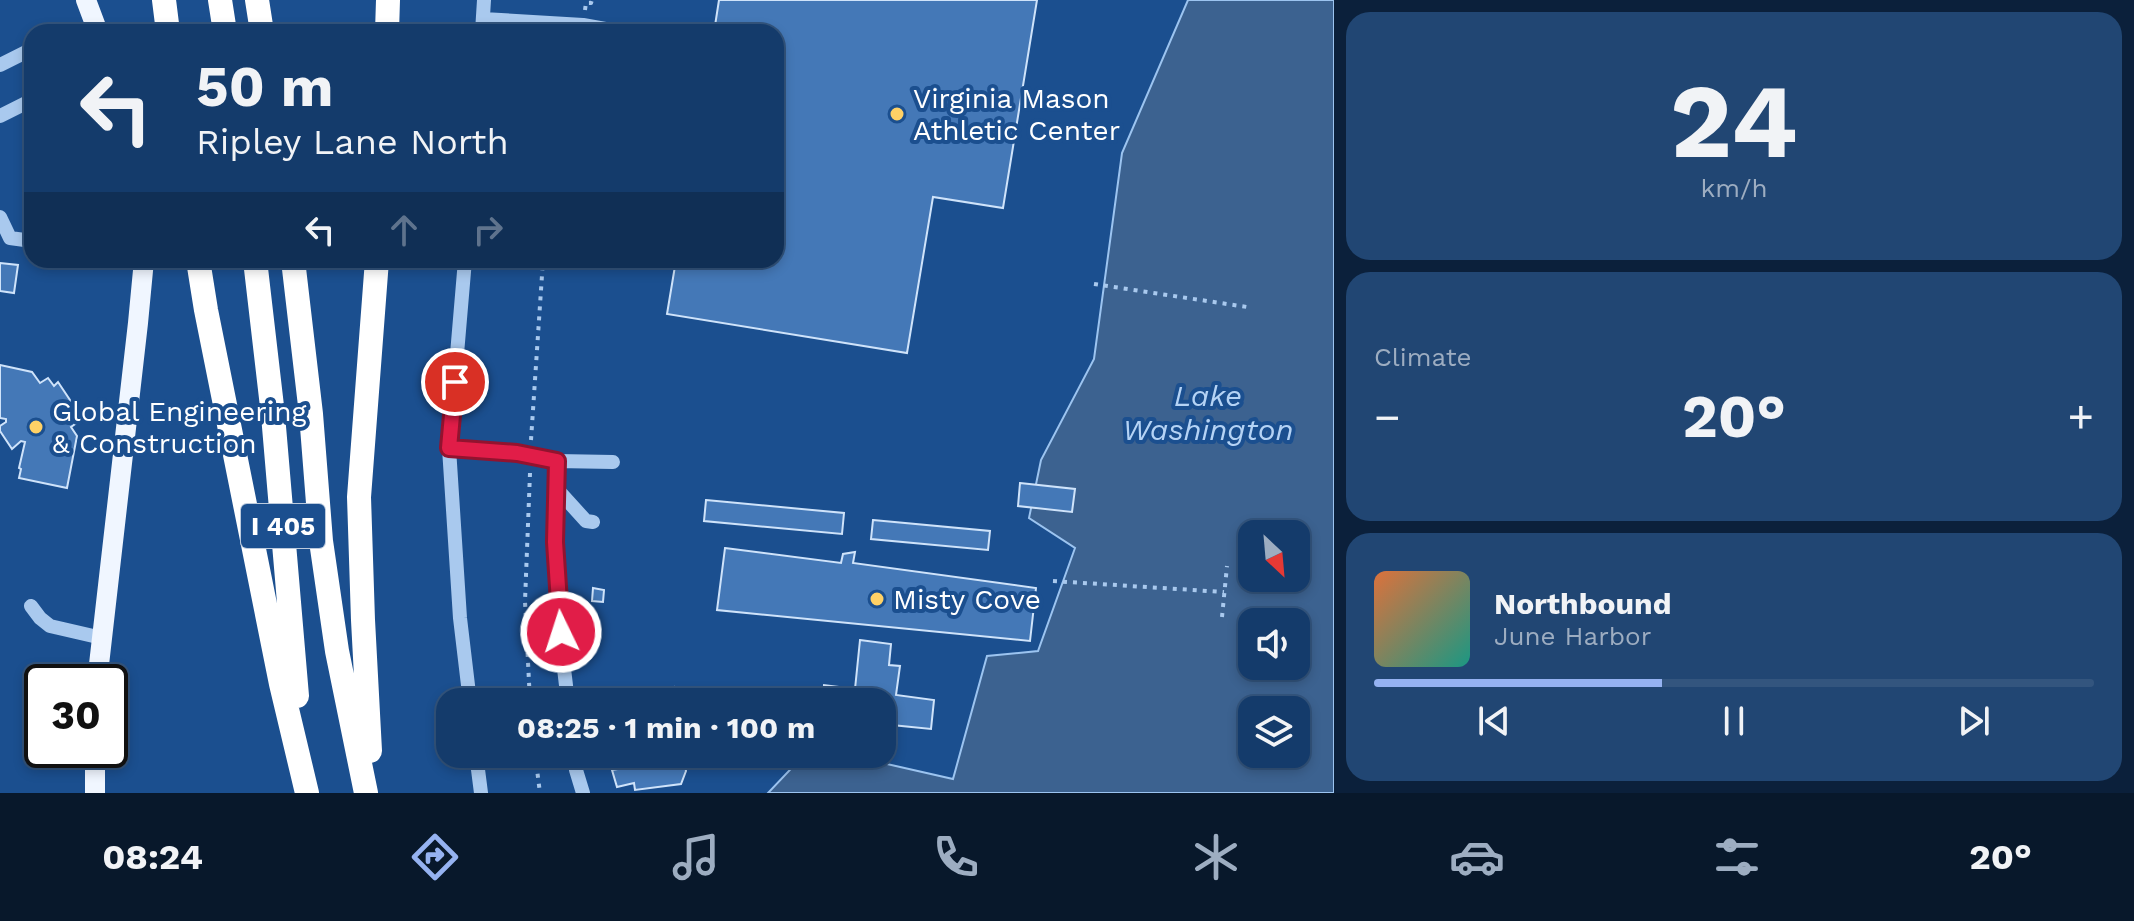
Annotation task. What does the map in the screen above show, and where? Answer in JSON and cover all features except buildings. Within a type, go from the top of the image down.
[{"type":"highway","points":[[164,0],[167,24]]},
{"type":"highway","points":[[220,0],[224,24]]},
{"type":"highway","points":[[257,0],[261,24]]},
{"type":"highway","points":[[387,24],[388,0]]},
{"type":"highway","points":[[199,268],[277,668],[308,793]]},
{"type":"highway","name":"I 405","points":[[256,268],[273,415],[308,793]]},
{"type":"highway","name":"I 405","points":[[294,268],[311,414],[321,541],[337,651],[369,793]]},
{"type":"highway","points":[[369,793],[359,497],[376,268]]},
{"type":"main road","points":[[86,0],[95,24]]},
{"type":"main road","points":[[99,664],[143,268]]},
{"type":"main road","points":[[95,768],[95,793]]},
{"type":"street","points":[[482,24],[484,0]]},
{"type":"street","points":[[0,65],[24,53]]},
{"type":"street","points":[[0,116],[24,104]]},
{"type":"street","points":[[0,217],[10,238],[24,240]]},
{"type":"street","points":[[464,268],[449,448],[460,618],[468,688]]},
{"type":"street","points":[[449,448],[517,453],[557,461],[613,462]]},
{"type":"street","points":[[557,461],[555,542],[566,688]]},
{"type":"street","points":[[556,488],[586,521],[593,522]]},
{"type":"street","points":[[31,606],[50,626],[102,638]]},
{"type":"street","points":[[478,768],[481,793]]},
{"type":"street","points":[[576,768],[583,793]]},
{"type":"path","points":[[531,438],[542,268]]},
{"type":"path","points":[[1094,284],[1247,307]]},
{"type":"path","points":[[529,688],[525,601],[530,472]]},
{"type":"path","points":[[1222,617],[1227,566]]},
{"type":"path","points":[[1053,581],[1224,592]]},
{"type":"path","points":[[537,768],[540,793]]},
{"type":"water","name":"Lake Washington","points":[[1188,0],[1334,0],[1334,793],[768,793],[792,768],[896,766],[953,779],[987,656],[1038,651],[1075,548],[1029,518],[1041,460],[1094,359],[1122,153]]},
{"type":"place","name":"Virginia Mason Athletic Center","points":[[897,114]]},
{"type":"place","name":"Global Engineering & Construction","points":[[36,427]]},
{"type":"place","name":"Misty Cove","points":[[877,599]]},
{"type":"route","points":[[455,382],[449,448],[517,453],[557,461],[555,542],[561,632]]}]
